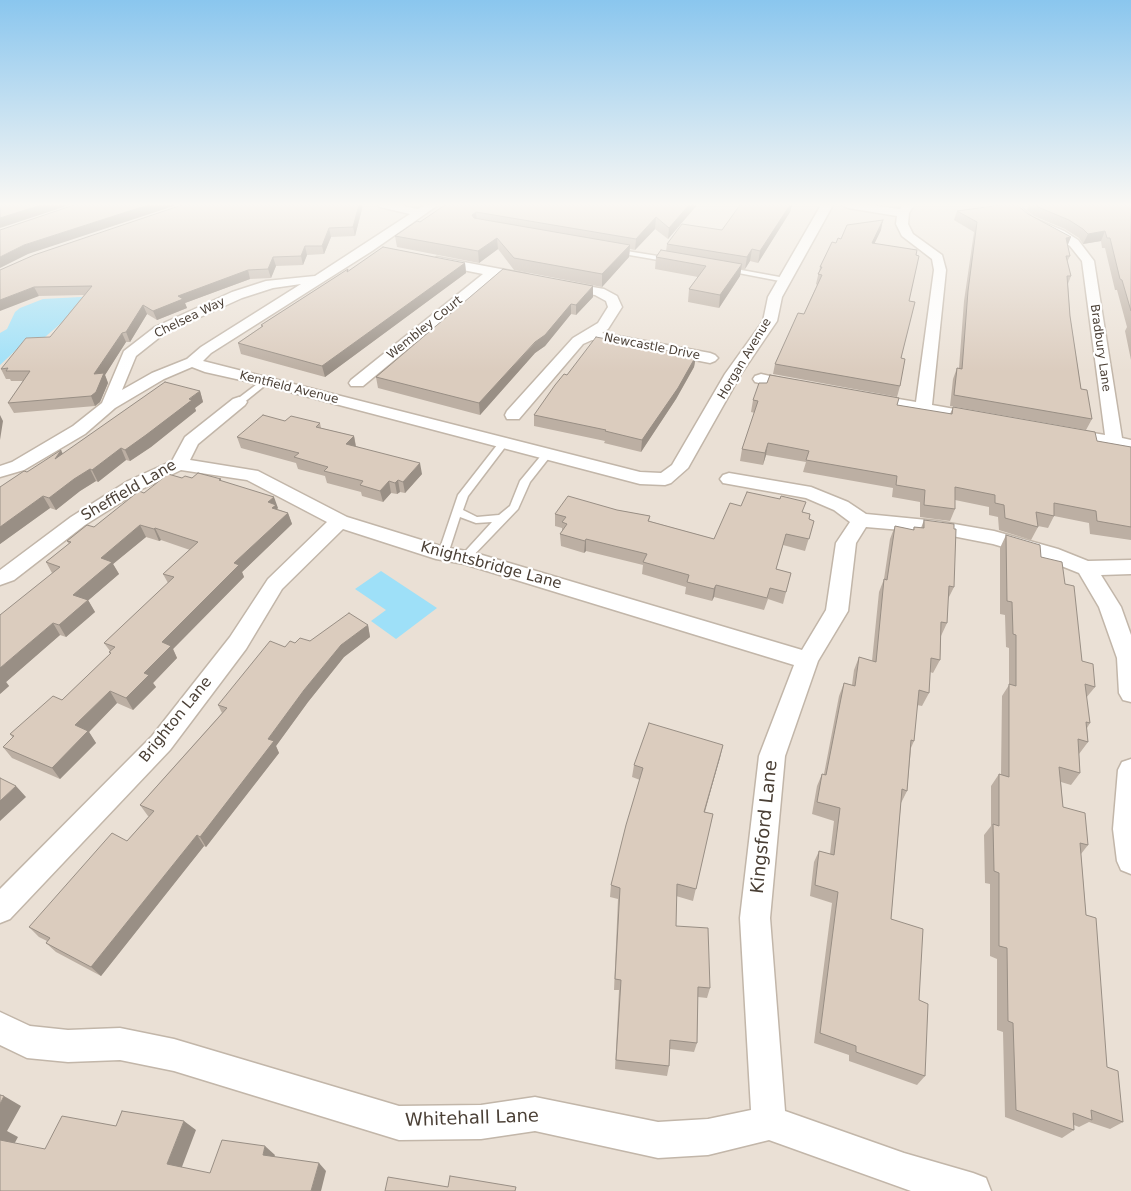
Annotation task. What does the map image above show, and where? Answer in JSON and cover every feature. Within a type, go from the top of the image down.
[{"type":"street","points":[[0,472],[18,466],[79,430],[109,405],[158,376],[192,362],[206,350],[347,261]]},
{"type":"street","name":"Newcastle Drive","points":[[434,261],[599,292],[612,299],[615,307],[603,326],[590,334]]},
{"type":"street","name":"Horgan Avenue","points":[[664,479],[680,468],[733,374],[770,321],[775,297],[796,261]]},
{"type":"street","points":[[922,409],[940,270],[938,261]]},
{"type":"street","name":"Bradbury Lane","points":[[1088,261],[1114,441]]},
{"type":"street","name":"Wembley Court","points":[[357,383],[493,272]]},
{"type":"street","name":"Chelsea Way","points":[[109,405],[129,354],[160,330],[237,295],[271,284],[318,278]]},
{"type":"street","points":[[513,416],[578,341],[590,334]]},
{"type":"street","name":"Newcastle Drive","points":[[590,334],[710,358]]},
{"type":"street","name":"Kentfield Avenue","points":[[192,362],[210,369],[265,381],[640,478],[664,479]]},
{"type":"street","points":[[761,380],[808,388]]},
{"type":"street","points":[[856,397],[989,420]]},
{"type":"street","name":"Sheffield Lane","points":[[2,580],[78,521],[135,485],[179,464],[191,441],[239,402]]},
{"type":"street","points":[[1056,432],[1131,445]]},
{"type":"street","name":"Knightsbridge Lane","points":[[179,464],[252,475],[340,521],[443,554],[465,557],[808,660]]},
{"type":"street","points":[[729,479],[811,493],[841,506],[861,520],[937,527],[994,538],[1051,554],[1086,568],[1131,567]]},
{"type":"street","name":"Kingsford Lane","points":[[769,1123],[755,918],[772,756],[808,660],[837,611],[846,543],[861,520]]},
{"type":"street","name":"Brighton Lane","points":[[0,909],[161,743],[238,643],[275,584],[340,521]]},
{"type":"street","points":[[1086,568],[1110,607],[1128,658],[1131,693]]},
{"type":"street","points":[[1131,770],[1127,830],[1131,861]]},
{"type":"street","name":"Whitehall Lane","points":[[0,1028],[26,1042],[68,1046],[120,1044],[174,1055],[399,1123],[481,1122],[535,1114],[658,1140],[708,1137],[769,1123]]},
{"type":"street","points":[[769,1123],[904,1171],[973,1191]]},
{"type":"lane","points":[[671,261],[679,262]]},
{"type":"lane","points":[[718,268],[785,280]]},
{"type":"lane","name":"Sheffield Lane","points":[[239,402],[265,381]]},
{"type":"lane","points":[[443,554],[463,495],[504,442]]},
{"type":"lane","points":[[465,557],[514,508],[525,481],[546,454]]},
{"type":"lane","points":[[457,511],[476,520],[502,518]]},
{"type":"shaded area","points":[[0,261],[1131,261],[1131,1191],[0,1191]]},
{"type":"water","points":[[100,296],[45,337],[16,350],[0,365],[0,333],[7,329],[15,312],[20,308],[43,299]]},
{"type":"water","points":[[381,571],[437,608],[396,639],[371,621],[386,610],[355,589]]},
{"type":"building","points":[[21,261],[272,261],[268,269],[248,270],[178,296],[183,299],[153,311],[143,305],[126,332],[122,333],[94,374],[104,373],[96,392],[91,396],[8,403],[30,371],[6,371],[8,368],[1,369],[26,338],[50,337],[92,286],[34,287],[0,300],[0,270]]},
{"type":"building","points":[[363,261],[453,261],[465,263],[322,366],[238,343],[263,326],[261,325],[348,269],[347,272]]},
{"type":"building","points":[[528,261],[615,261],[602,274]]},
{"type":"building","points":[[676,261],[722,261],[742,264],[720,295],[689,289],[706,266]]},
{"type":"building","points":[[823,261],[918,261],[909,301],[915,302],[901,358],[905,359],[900,386],[775,364],[798,313],[804,314],[822,275],[818,274],[822,267],[820,267]]},
{"type":"building","points":[[972,261],[1067,261],[1071,276],[1067,276],[1070,316],[1081,389],[1087,390],[1092,419],[954,395],[957,368],[962,369]]},
{"type":"building","points":[[1116,261],[1131,261],[1131,311],[1122,280],[1120,279]]},
{"type":"building","points":[[503,269],[593,286],[576,305],[571,304],[545,335],[535,342],[479,403],[376,377]]},
{"type":"building","points":[[596,337],[696,356],[678,388],[642,440],[606,430],[534,415],[555,385],[564,374],[567,375]]},
{"type":"building","points":[[770,375],[899,398],[897,405],[952,414],[953,407],[1095,432],[1097,441],[1131,447],[1131,527],[1097,521],[1096,511],[1054,503],[1054,516],[1036,512],[1038,527],[1005,518],[1004,505],[995,503],[995,495],[955,487],[955,509],[924,505],[925,490],[896,485],[897,476],[806,460],[809,451],[768,443],[765,453],[742,449],[758,401],[753,400],[759,383],[767,383]]},
{"type":"building","points":[[165,382],[200,391],[189,399],[192,400],[125,450],[121,448],[92,470],[90,469],[74,479],[49,498],[43,496],[0,527],[0,487],[61,450],[55,459]]},
{"type":"building","points":[[263,415],[285,421],[291,416],[320,423],[316,427],[354,436],[346,444],[420,463],[403,482],[398,480],[395,483],[389,481],[380,491],[360,485],[363,481],[324,471],[328,467],[294,457],[299,453],[237,437]]},
{"type":"building","points":[[198,473],[274,497],[268,502],[276,505],[272,508],[288,513],[234,563],[239,565],[162,642],[171,646],[144,673],[149,675],[126,698],[110,691],[75,725],[88,731],[52,768],[3,747],[14,736],[10,734],[53,696],[62,700],[111,653],[109,652],[115,647],[104,643],[174,577],[163,574],[198,542],[140,525],[101,558],[112,562],[73,595],[88,600],[59,625],[53,623],[0,668],[0,615],[60,567],[46,562],[71,542],[67,541],[87,525],[94,527],[139,491],[144,493],[168,474],[182,478],[185,476],[192,478]]},
{"type":"building","points":[[747,492],[780,499],[781,496],[806,502],[802,512],[810,514],[809,519],[814,521],[809,539],[786,534],[776,569],[791,573],[786,592],[770,588],[767,598],[716,585],[714,589],[687,582],[689,575],[643,562],[647,554],[560,534],[567,524],[562,522],[566,517],[555,514],[568,496],[617,510],[650,516],[648,521],[714,539],[730,503],[741,506]]},
{"type":"building","points":[[924,520],[954,524],[954,529],[956,529],[954,587],[949,586],[947,623],[941,622],[940,660],[931,658],[929,693],[919,690],[914,741],[911,740],[907,791],[902,789],[891,919],[923,929],[919,1000],[928,1004],[925,1076],[856,1052],[856,1046],[820,1033],[838,892],[815,885],[819,851],[834,855],[840,808],[817,802],[822,774],[826,775],[844,683],[855,686],[859,657],[876,662],[884,579],[887,580],[895,526],[914,530],[914,527],[924,528]]},
{"type":"building","points":[[1006,535],[1040,545],[1041,557],[1062,562],[1065,584],[1074,586],[1082,661],[1093,664],[1095,687],[1085,684],[1090,723],[1086,722],[1088,742],[1078,739],[1080,773],[1059,767],[1063,807],[1085,813],[1088,845],[1080,843],[1086,915],[1096,918],[1107,1067],[1118,1071],[1123,1122],[1091,1110],[1092,1120],[1073,1113],[1074,1130],[1016,1110],[1013,1023],[1008,1021],[1007,948],[999,946],[999,873],[994,871],[993,824],[999,826],[999,774],[1009,777],[1009,684],[1016,686],[1016,635],[1013,634],[1012,602],[1007,601]]},
{"type":"building","points":[[349,613],[368,625],[341,645],[304,690],[268,739],[274,741],[200,837],[197,835],[91,967],[46,943],[50,938],[29,927],[112,833],[127,841],[154,811],[140,805],[227,708],[218,705],[270,641],[285,647],[290,641],[295,643],[300,638],[310,641]]},
{"type":"building","points":[[649,723],[723,745],[704,812],[713,814],[696,889],[677,884],[676,926],[708,928],[710,988],[698,987],[697,1043],[670,1040],[669,1066],[616,1060],[621,980],[615,979],[620,888],[611,885],[643,768],[634,765]]},
{"type":"building","points":[[0,778],[16,786],[0,801]]},
{"type":"building","points":[[0,1095],[4,1096],[0,1104]]},
{"type":"building","points":[[122,1111],[184,1121],[167,1164],[210,1173],[222,1140],[265,1146],[263,1155],[319,1163],[311,1191],[0,1191],[0,1140],[45,1149],[62,1116],[116,1126]]},
{"type":"building","points":[[450,1176],[516,1187],[515,1191],[385,1191],[388,1177],[448,1187]]}]
